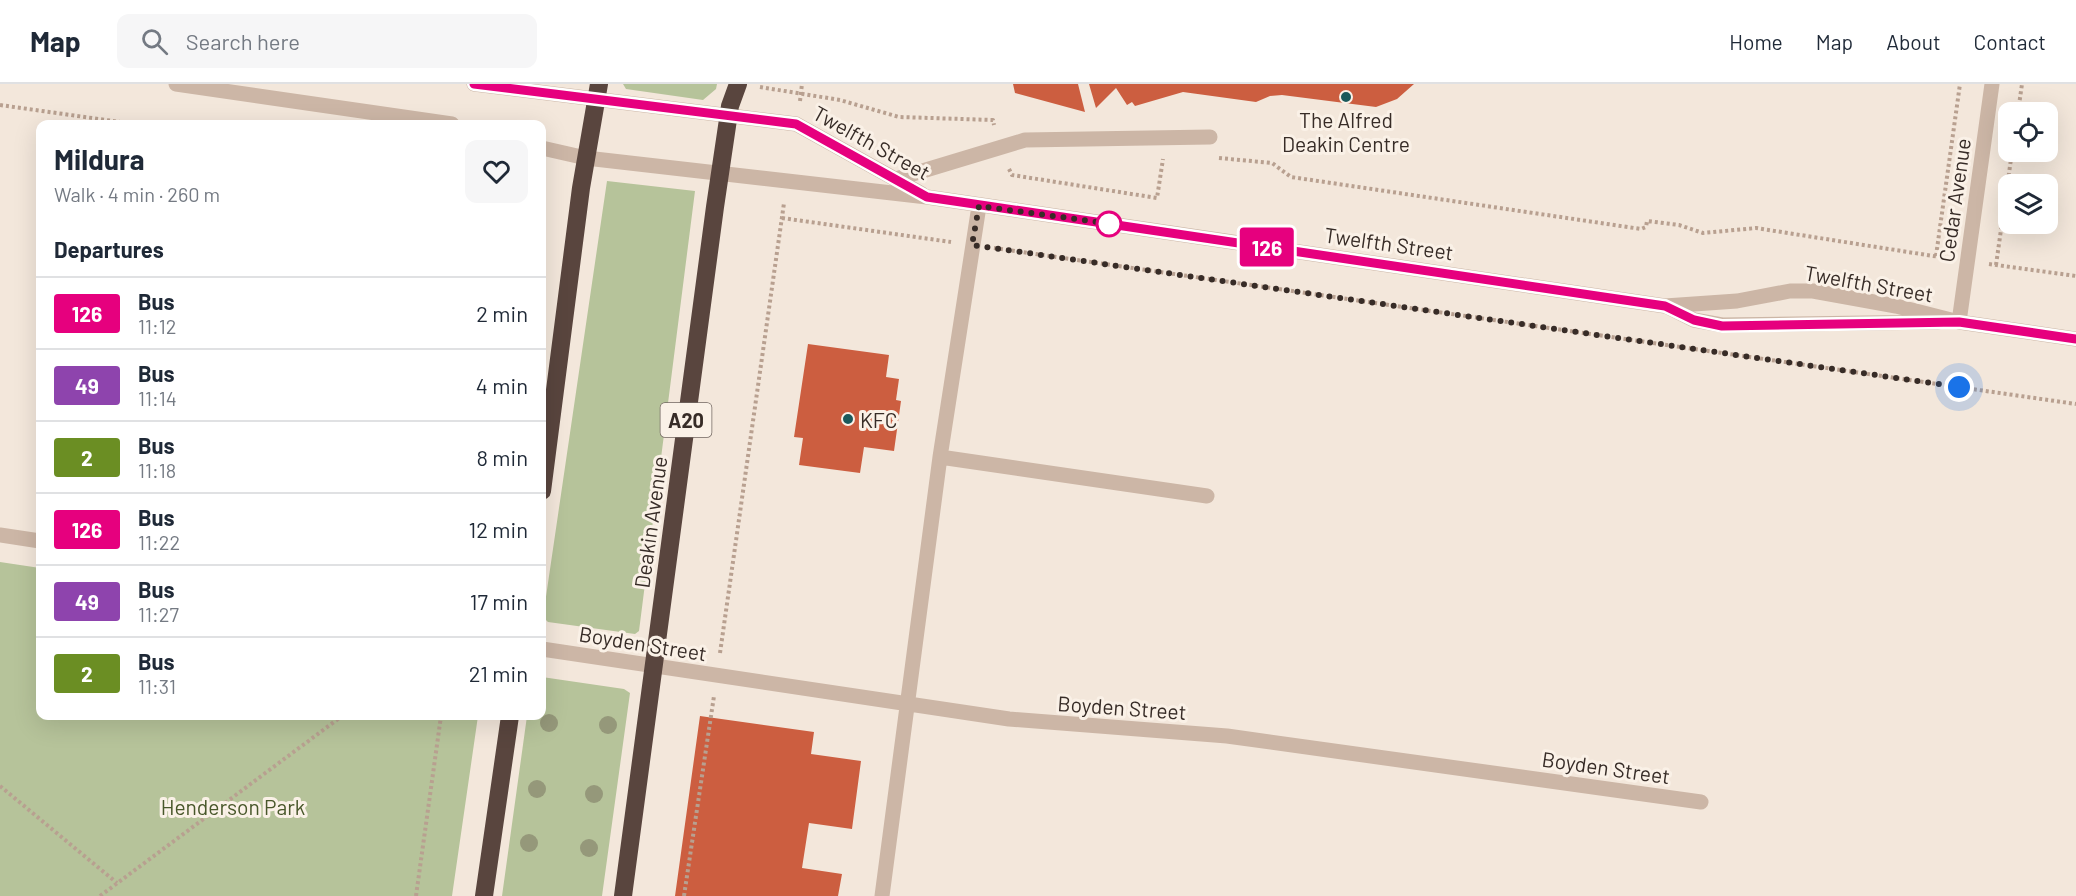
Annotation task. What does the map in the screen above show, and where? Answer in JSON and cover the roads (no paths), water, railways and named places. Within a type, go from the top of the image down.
[{"type":"highway","name":"Deakin Avenue","points":[[623,896],[729,114],[743,85]]},
{"type":"highway","points":[[546,461],[586,158],[598,92]]},
{"type":"highway","points":[[484,896],[509,720]]},
{"type":"street","points":[[176,84],[424,120]]},
{"type":"street","name":"Twelfth Street","points":[[474,84],[598,92],[789,122],[808,128],[860,161],[927,197]]},
{"type":"street","name":"Cedar Avenue","points":[[1959,322],[1992,84]]},
{"type":"street","points":[[896,179],[1024,140],[1210,137]]},
{"type":"street","name":"Twelfth Street","points":[[546,149],[586,158],[720,175],[927,197],[1665,306],[1737,301],[1790,291],[1813,291],[1896,306],[1959,322],[2076,339]]},
{"type":"street","points":[[882,896],[940,457],[979,206]]},
{"type":"street","name":"Twelfth Street","points":[[1665,306],[1694,320],[1722,326],[1959,322]]},
{"type":"street","points":[[940,457],[1207,496]]},
{"type":"street","points":[[0,535],[36,540]]},
{"type":"street","name":"Boyden Street","points":[[546,650],[1068,725],[1227,736],[1701,802]]},
{"type":"place","name":"The Alfred Deakin Centre","points":[[1346,97]]},
{"type":"place","name":"KFC","points":[[848,419]]},
{"type":"park label","name":"Henderson Park","points":[[233,806]]}]
